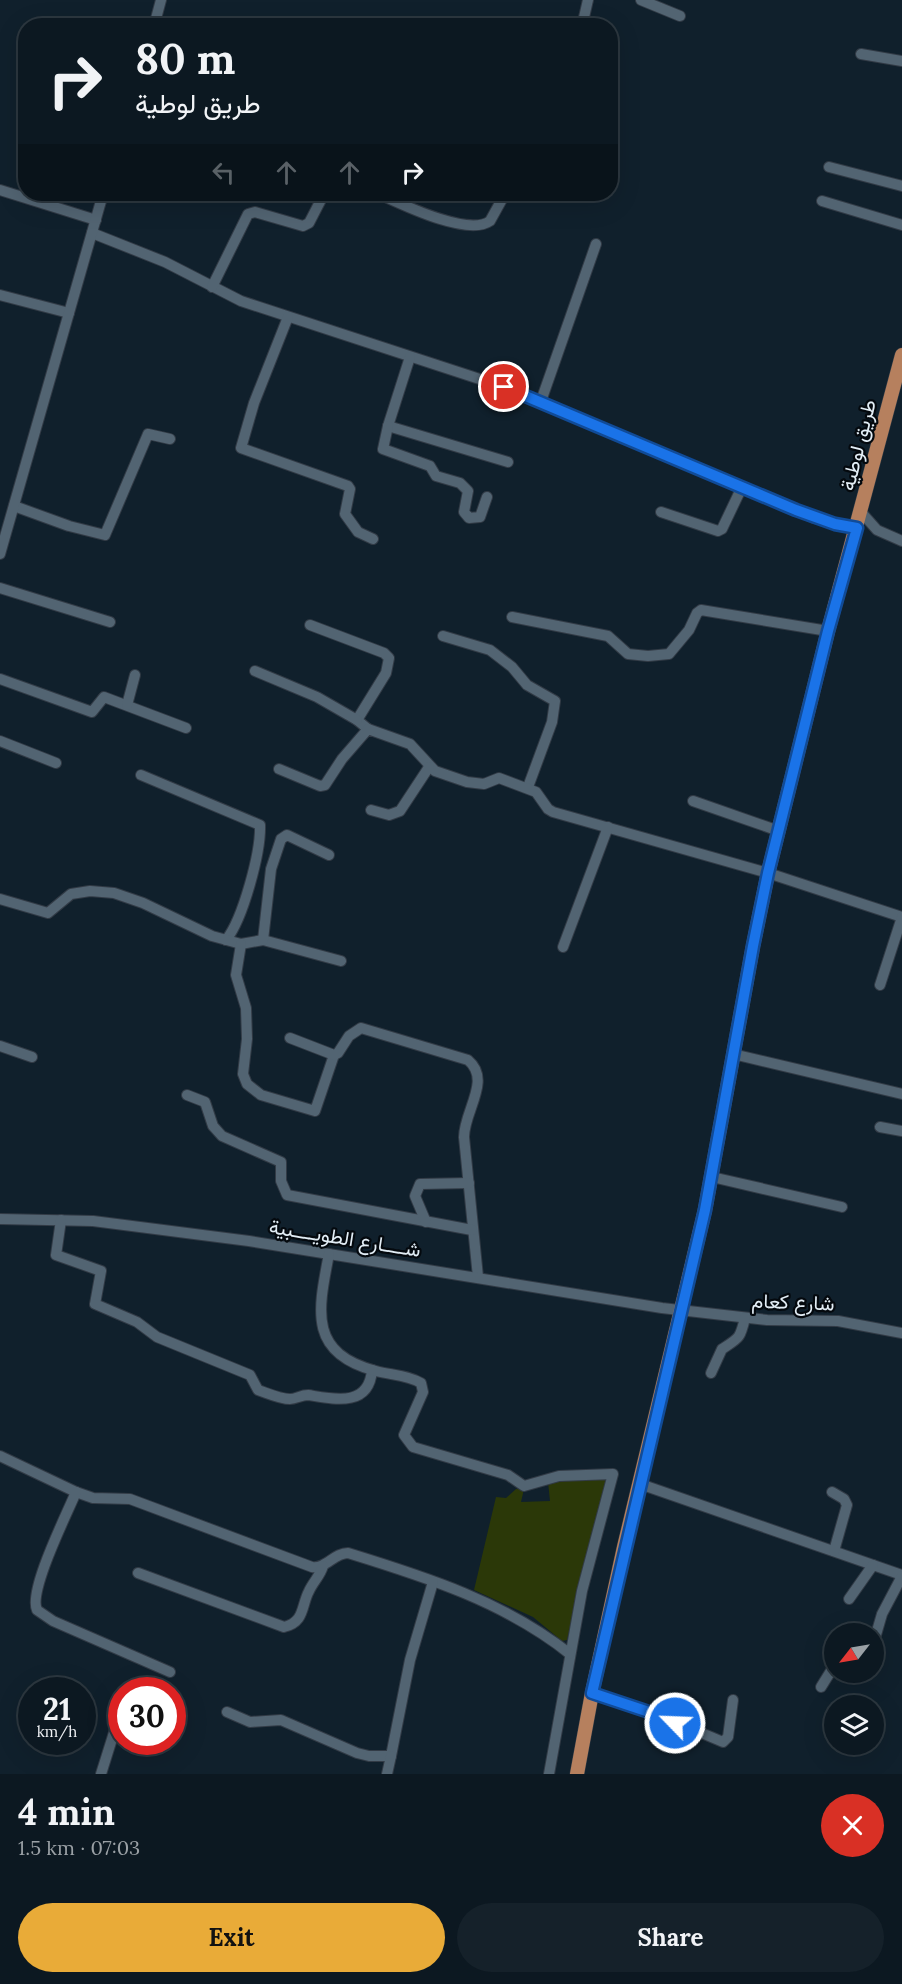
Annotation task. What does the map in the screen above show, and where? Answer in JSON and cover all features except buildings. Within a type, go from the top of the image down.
[{"type":"main road","name":"طريق لوطية","points":[[577,1774],[592,1693],[712,1177],[768,873],[828,631],[902,355]]},
{"type":"street","points":[[156,18],[160,0]]},
{"type":"street","points":[[584,18],[588,0]]},
{"type":"street","points":[[641,0],[680,16]]},
{"type":"street","points":[[861,54],[902,61]]},
{"type":"street","points":[[829,167],[902,186]]},
{"type":"street","points":[[0,190],[18,196]]},
{"type":"street","points":[[35,201],[96,220]]},
{"type":"street","points":[[1,548],[101,201]]},
{"type":"street","points":[[212,287],[248,214],[255,212],[303,226],[309,223],[320,201]]},
{"type":"street","points":[[396,201],[449,222],[478,224],[490,221],[501,201]]},
{"type":"street","points":[[822,201],[902,225]]},
{"type":"street","points":[[92,233],[165,262],[242,301],[541,401],[814,518],[856,532],[877,530]]},
{"type":"street","points":[[541,401],[596,244]]},
{"type":"street","points":[[0,295],[69,313]]},
{"type":"street","points":[[288,317],[254,403],[241,448],[348,486],[350,489],[345,513],[358,532],[374,539]]},
{"type":"street","points":[[410,357],[383,449],[430,466],[436,476],[463,485],[468,491],[464,512],[469,518],[480,517],[487,497]]},
{"type":"street","points":[[388,426],[508,462]]},
{"type":"street","points":[[14,506],[69,526],[105,535],[148,434],[170,439]]},
{"type":"street","points":[[661,512],[718,531],[722,529],[742,487]]},
{"type":"street","points":[[861,512],[877,530],[902,541]]},
{"type":"street","points":[[0,588],[110,622]]},
{"type":"street","points":[[512,617],[608,636],[623,651],[648,656],[669,654],[680,643],[697,612],[701,610],[828,631]]},
{"type":"street","points":[[310,625],[384,653],[388,658],[386,674],[357,720]]},
{"type":"street","points":[[443,636],[490,650],[512,667],[527,686],[555,701],[552,722],[528,787]]},
{"type":"street","points":[[255,671],[317,697],[368,729],[410,744],[429,767],[467,782],[484,784],[499,778],[528,787],[536,792],[548,809],[768,873],[902,917],[880,985]]},
{"type":"street","points":[[127,705],[135,675]]},
{"type":"street","points":[[0,679],[92,712],[104,697],[186,728]]},
{"type":"street","points":[[279,769],[320,786],[325,785],[368,729]]},
{"type":"street","points":[[0,741],[56,763]]},
{"type":"street","points":[[371,810],[389,814],[400,811],[429,767]]},
{"type":"street","points":[[141,775],[260,825],[243,910],[236,927],[226,940]]},
{"type":"street","points":[[693,801],[778,831]]},
{"type":"street","points":[[563,947],[608,826]]},
{"type":"street","points":[[263,940],[271,869],[281,839],[287,835],[297,838],[329,855]]},
{"type":"street","points":[[0,898],[48,914],[71,894],[90,891],[114,893],[143,903],[198,931],[226,940],[241,944],[263,940],[341,961]]},
{"type":"street","points":[[241,944],[236,975],[246,1008],[247,1039],[243,1074],[247,1084],[261,1095],[315,1111],[334,1054],[338,1053],[349,1036],[360,1028],[472,1063],[479,1077],[464,1126],[478,1276]]},
{"type":"street","points":[[290,1038],[334,1054]]},
{"type":"street","points":[[0,1046],[32,1057]]},
{"type":"street","points":[[733,1054],[902,1094]]},
{"type":"street","points":[[188,1095],[205,1102],[213,1126],[222,1136],[281,1162],[281,1181],[286,1195],[472,1230]]},
{"type":"street","points":[[880,1127],[902,1131]]},
{"type":"street","points":[[712,1177],[842,1207]]},
{"type":"street","points":[[426,1222],[415,1196],[420,1184],[469,1183]]},
{"type":"street","name":"شــــارع الطويــــبية","points":[[0,1219],[93,1221],[478,1276],[682,1310]]},
{"type":"street","points":[[61,1220],[56,1256],[101,1271],[95,1304],[137,1322],[157,1337],[250,1375],[258,1390],[290,1400],[308,1395],[341,1401],[353,1397],[366,1387],[372,1370]]},
{"type":"street","points":[[328,1254],[320,1295],[322,1325],[326,1337],[341,1357],[372,1370],[417,1380],[423,1385],[423,1392],[404,1435],[413,1447],[508,1475],[524,1486],[559,1476],[613,1474],[582,1591],[549,1774]]},
{"type":"street","name":"شارع كعام","points":[[682,1310],[745,1318],[838,1321],[902,1334]]},
{"type":"street","points":[[711,1373],[722,1349],[736,1342],[741,1336],[745,1318]]},
{"type":"street","points":[[0,1456],[76,1492],[93,1498],[130,1499],[314,1568],[323,1566],[342,1553],[348,1553],[433,1582],[515,1615],[570,1654]]},
{"type":"street","points":[[640,1484],[902,1576],[879,1623]]},
{"type":"street","points":[[76,1492],[37,1590],[34,1604],[37,1610],[67,1627],[170,1672]]},
{"type":"street","points":[[832,1492],[844,1499],[847,1505],[834,1551]]},
{"type":"street","points":[[849,1599],[873,1565]]},
{"type":"street","points":[[138,1573],[284,1627],[291,1625],[301,1616],[310,1589],[323,1566]]},
{"type":"street","points":[[387,1774],[412,1652],[433,1582]]},
{"type":"street","points":[[821,1687],[824,1682]]},
{"type":"street","points":[[592,1693],[658,1715],[720,1742],[727,1740],[734,1700]]},
{"type":"street","points":[[227,1712],[250,1722],[281,1720],[357,1753],[369,1756],[391,1756]]},
{"type":"street","points":[[102,1774],[108,1754]]},
{"type":"green space","points":[[611,1476],[586,1560],[567,1640],[562,1641],[533,1617],[474,1590],[496,1497],[506,1498],[516,1489],[524,1489],[521,1502],[550,1501],[548,1482]]},
{"type":"route","points":[[504,387],[814,518],[857,528],[828,631],[768,873],[705,1210],[624,1547],[592,1693],[613,1698],[675,1723]]}]
